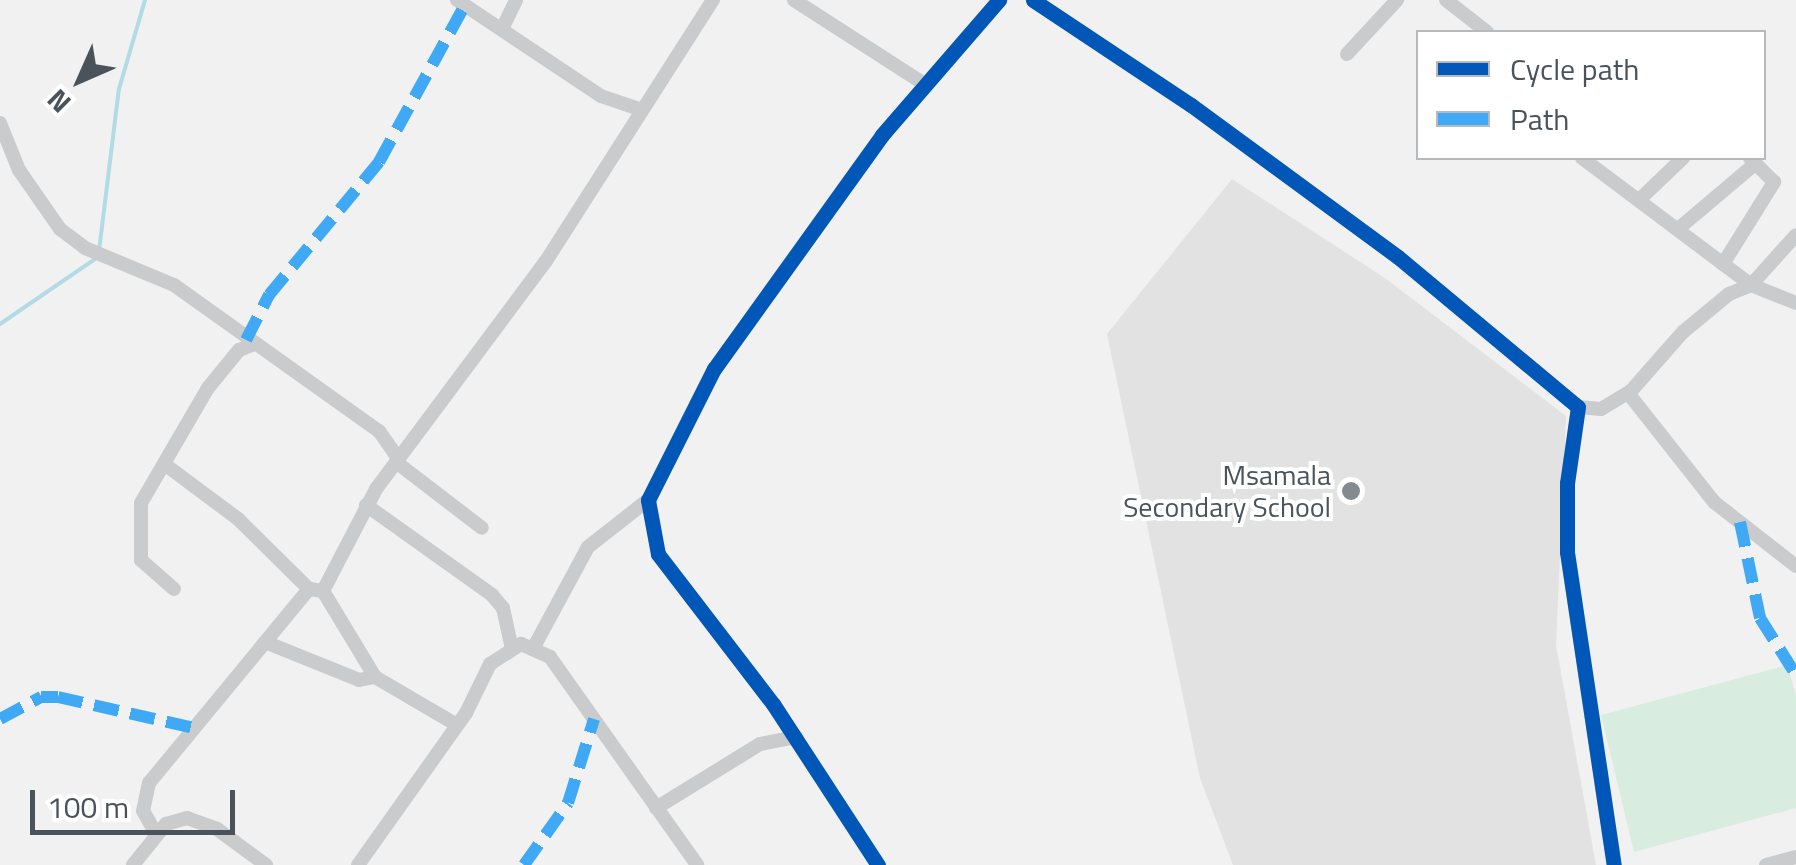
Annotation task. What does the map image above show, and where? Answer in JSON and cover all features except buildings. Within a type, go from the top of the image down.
[{"type":"street","points":[[457,0],[601,96],[639,109]]},
{"type":"street","points":[[502,29],[516,0]]},
{"type":"street","points":[[156,834],[143,811],[149,783],[265,642],[316,590],[397,460],[546,261],[639,109],[712,0]]},
{"type":"street","points":[[794,0],[923,82]]},
{"type":"street","points":[[536,645],[588,547],[648,500],[714,369],[923,82],[999,0]]},
{"type":"street","points":[[1034,0],[1398,258],[1578,407],[1602,409],[1628,393],[1706,309],[1751,285],[1796,235]]},
{"type":"street","points":[[1347,54],[1397,0]]},
{"type":"street","points":[[1446,0],[1484,30]]},
{"type":"street","points":[[0,123],[41,208],[85,248],[174,285],[252,345],[379,431],[397,460],[482,528]]},
{"type":"street","points":[[1586,160],[1751,285],[1796,304]]},
{"type":"street","points":[[1639,200],[1681,160]]},
{"type":"street","points":[[1678,229],[1753,160],[1774,182],[1723,264]]},
{"type":"street","points":[[174,589],[145,567],[138,521],[146,493],[167,466],[208,388],[239,350],[252,345]]},
{"type":"street","points":[[1628,393],[1714,502],[1796,566]]},
{"type":"street","points":[[1578,407],[1567,483],[1568,552],[1614,865]]},
{"type":"street","points":[[167,466],[238,519],[316,590],[375,677],[457,726]]},
{"type":"street","points":[[648,500],[658,554],[796,736],[878,865]]},
{"type":"street","points":[[366,506],[492,595],[510,626],[512,648]]},
{"type":"street","points":[[265,642],[359,680],[375,677]]},
{"type":"street","points":[[358,865],[457,726],[490,664],[512,648],[536,645]]},
{"type":"street","points":[[536,645],[565,676],[697,865]]},
{"type":"street","points":[[656,808],[760,744],[796,736]]},
{"type":"street","points":[[133,865],[156,834],[176,820],[202,822],[266,865]]},
{"type":"street","points":[[1766,865],[1796,857]]},
{"type":"shaded area","name":"Msamala Secondary School","points":[[1232,179],[1385,278],[1566,416],[1556,645],[1596,865],[1233,865],[1200,778],[1107,334]]},
{"type":"green space","points":[[1787,665],[1796,695],[1796,808],[1634,852],[1601,715]]},
{"type":"waterway","points":[[99,251],[119,89],[145,0]]},
{"type":"waterway","points":[[0,324],[95,259]]},
{"type":"marked path","points":[[246,340],[269,295],[379,162],[465,5]]},
{"type":"marked path","points":[[1740,522],[1760,618],[1796,675]]},
{"type":"marked path","points":[[0,719],[41,697],[58,697],[194,728]]},
{"type":"marked path","points":[[524,865],[568,803],[594,719]]},
{"type":"cycle path","points":[[878,865],[773,704],[658,554],[648,500],[714,369],[882,135],[999,0]]},
{"type":"cycle path","points":[[1033,0],[1191,105],[1398,257],[1578,407],[1567,483],[1567,552],[1614,865]]},
{"type":"place","name":"Msamala Secondary School","points":[[1351,491]]}]
